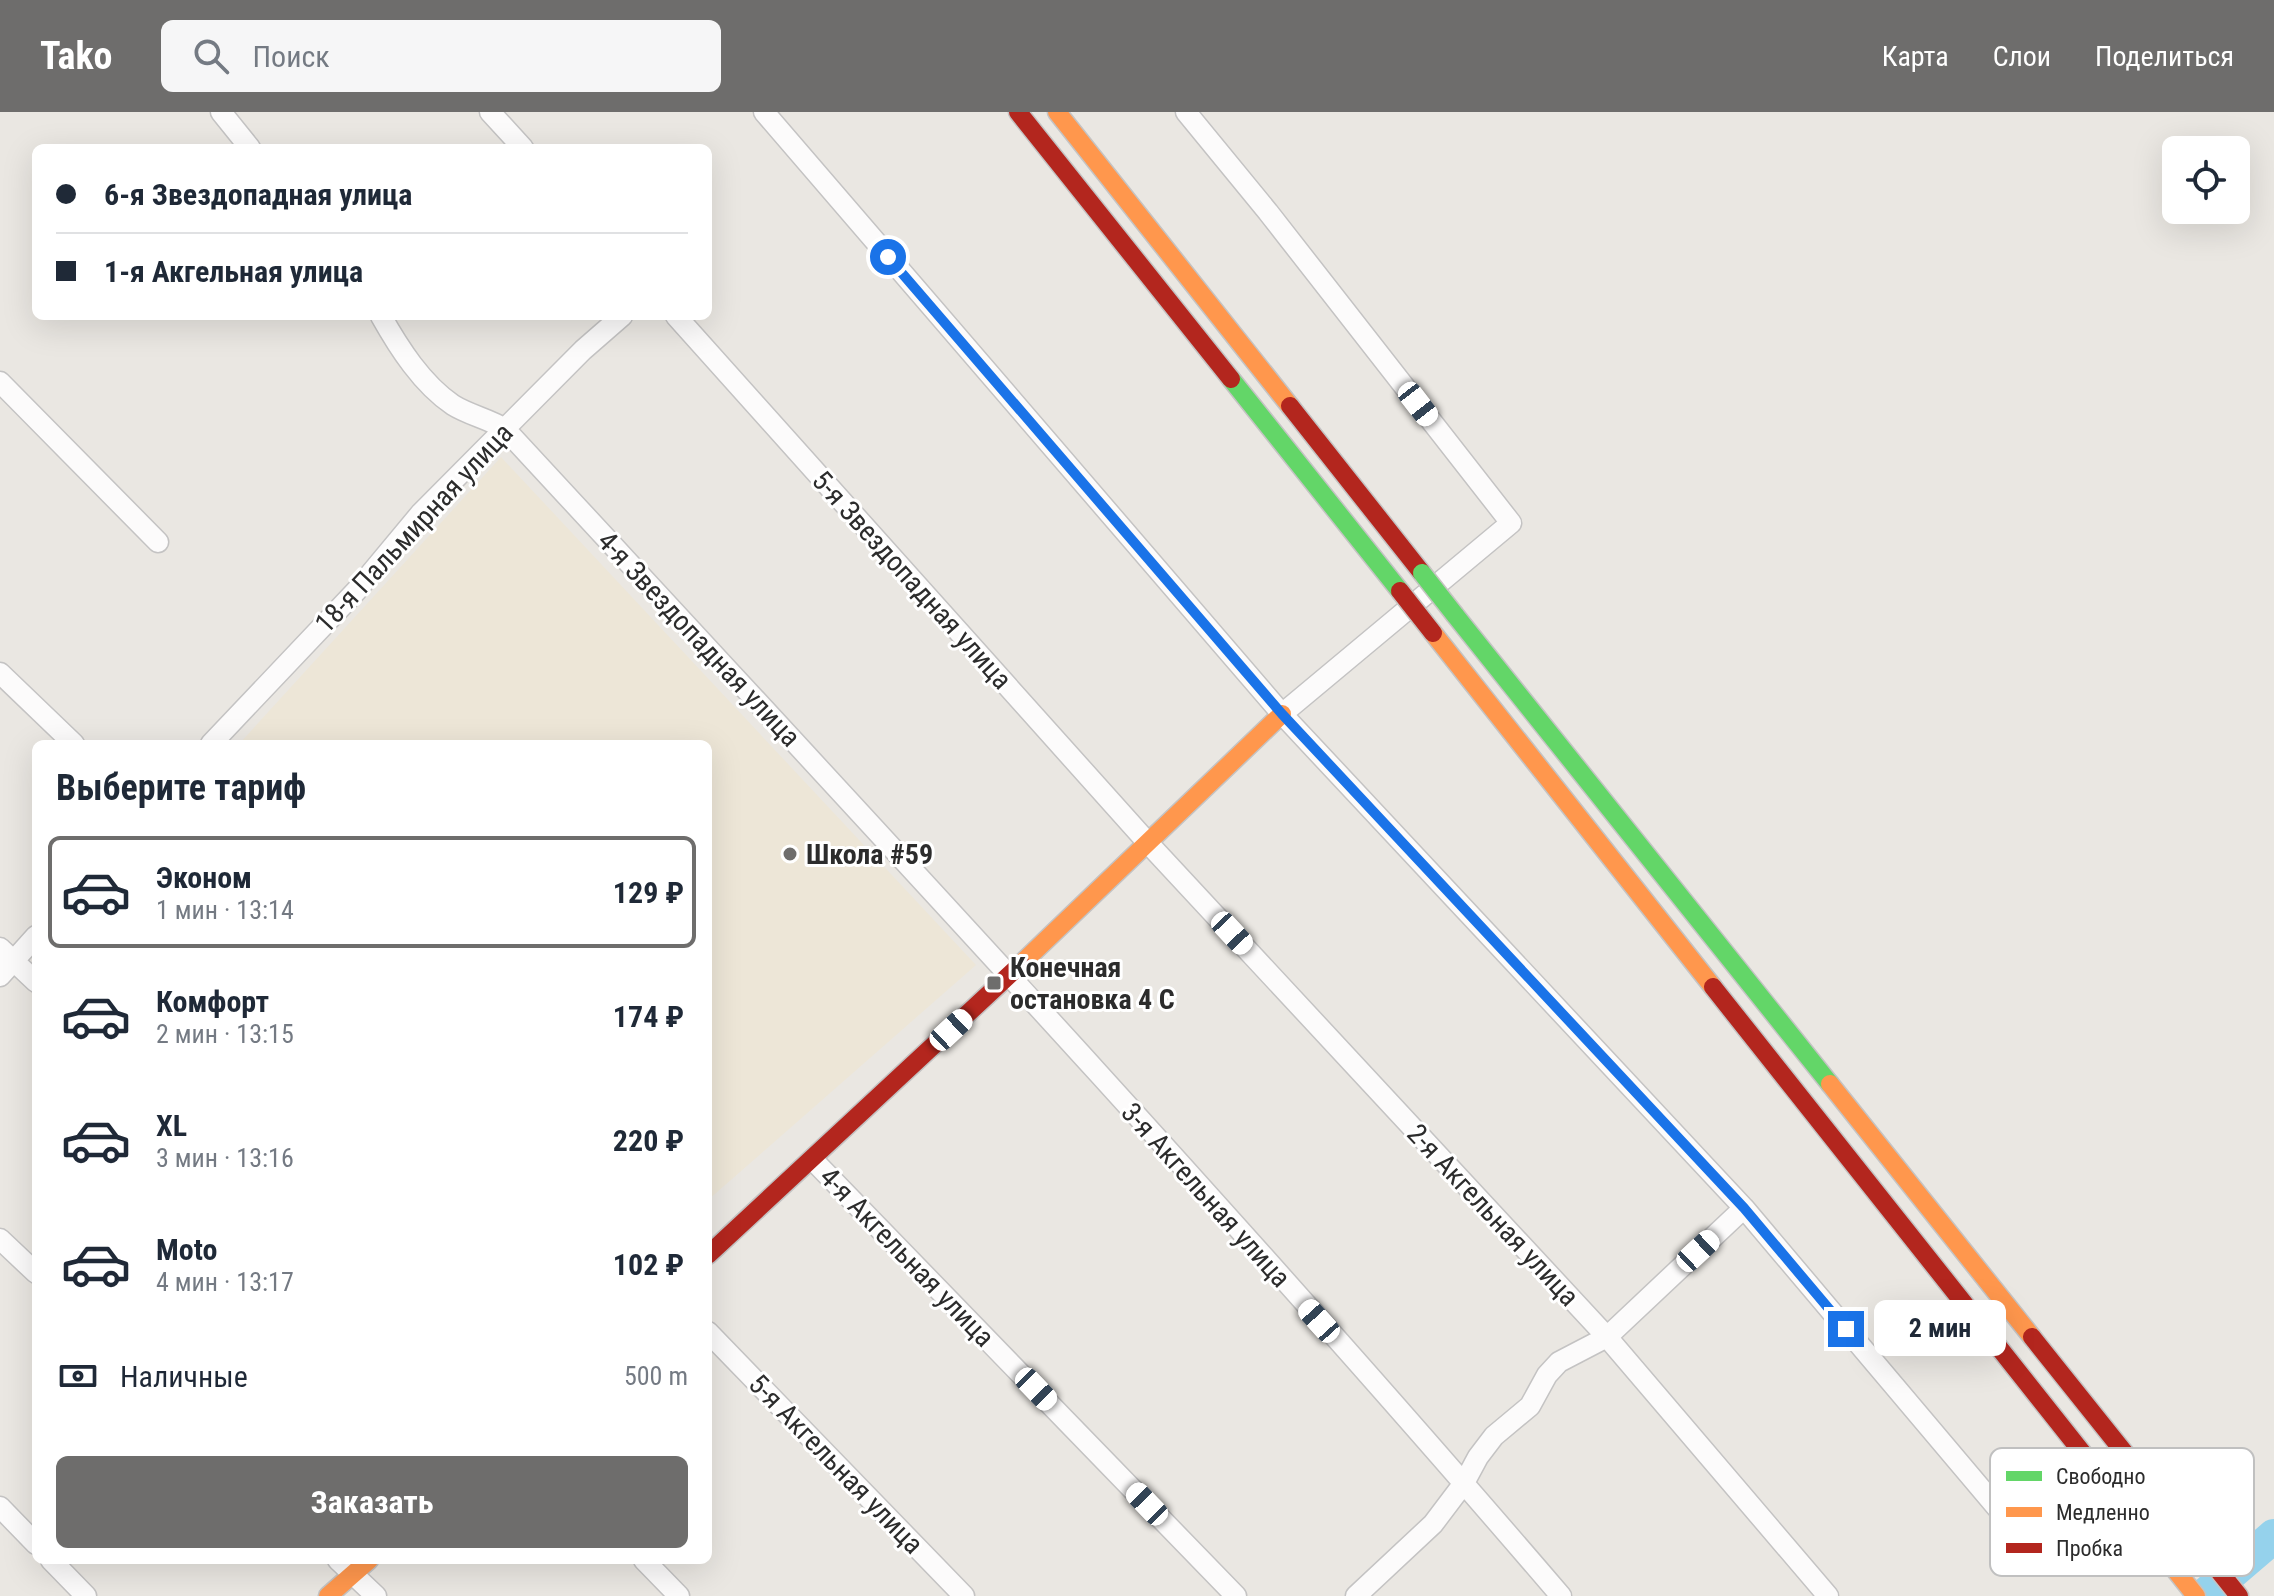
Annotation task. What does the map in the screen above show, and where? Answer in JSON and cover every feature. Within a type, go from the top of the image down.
[{"type":"main road","points":[[1018,112],[2081,1448]]},
{"type":"main road","points":[[1057,112],[2121,1448]]},
{"type":"main road","points":[[712,1251],[813,1160],[1282,714]]},
{"type":"main road","points":[[328,1596],[346,1567]]},
{"type":"main road","points":[[2181,1576],[2196,1596]]},
{"type":"main road","points":[[2223,1576],[2239,1596]]},
{"type":"street","points":[[221,112],[247,144]]},
{"type":"street","points":[[490,112],[519,144]]},
{"type":"street","points":[[764,112],[1282,714],[1744,1208],[1990,1499]]},
{"type":"street","points":[[1186,112],[1511,523],[1282,714]]},
{"type":"street","name":"4-я Звездопадная улица","points":[[384,320],[424,379],[454,405],[505,429],[1009,975]]},
{"type":"street","name":"18-я Пальмирная улица","points":[[215,740],[357,590],[421,513],[583,350],[617,320]]},
{"type":"street","name":"5-я Звездопадная улица","points":[[680,320],[1148,843]]},
{"type":"street","points":[[0,382],[158,542]]},
{"type":"street","points":[[0,673],[70,740]]},
{"type":"street","name":"2-я Акгельная улица","points":[[1148,843],[1607,1337],[1828,1596]]},
{"type":"street","points":[[32,939],[5,962],[32,979]]},
{"type":"street","name":"3-я Акгельная улица","points":[[1009,975],[1464,1483],[1561,1596]]},
{"type":"street","name":"4-я Акгельная улица","points":[[813,1160],[1236,1596]]},
{"type":"street","points":[[1356,1596],[1433,1524],[1494,1436],[1530,1406],[1547,1375],[1559,1362],[1607,1337],[1744,1208]]},
{"type":"street","points":[[0,1239],[32,1269]]},
{"type":"street","name":"5-я Акгельная улица","points":[[712,1336],[964,1596]]},
{"type":"street","points":[[0,1507],[32,1540]]},
{"type":"street","points":[[55,1564],[86,1596]]},
{"type":"street","points":[[648,1564],[679,1596]]},
{"type":"street","points":[[346,1567],[376,1596]]},
{"type":"shaded area","name":"Школа #59","points":[[501,457],[976,965],[712,1196],[712,740],[243,740]]},
{"type":"waterway","points":[[2254,1553],[2274,1536]]},
{"type":"waterway","points":[[2204,1596],[2227,1576]]},
{"type":"traffic: fast","points":[[1231,379],[1400,591]]},
{"type":"traffic: fast","points":[[1422,573],[1455,615]]},
{"type":"traffic: fast","points":[[1455,615],[1830,1084]]},
{"type":"traffic: slow","points":[[1057,112],[1290,406]]},
{"type":"traffic: slow","points":[[1433,633],[1713,987]]},
{"type":"traffic: slow","points":[[1021,964],[1282,714]]},
{"type":"traffic: slow","points":[[1830,1084],[2032,1337]]},
{"type":"traffic: slow","points":[[328,1596],[364,1564]]},
{"type":"traffic: slow","points":[[2180,1576],[2196,1596]]},
{"type":"traffic: jam","points":[[1018,112],[1231,379]]},
{"type":"traffic: jam","points":[[1290,406],[1422,573]]},
{"type":"traffic: jam","points":[[1400,591],[1433,633]]},
{"type":"traffic: jam","points":[[712,1251],[1021,964]]},
{"type":"traffic: jam","points":[[1713,987],[2079,1448]]},
{"type":"traffic: jam","points":[[2032,1337],[2121,1448]]},
{"type":"traffic: jam","points":[[2223,1576],[2239,1596]]},
{"type":"place","name":"Школа #59","points":[[790,854]]},
{"type":"place","name":"Конечная остановка 4 С","points":[[994,983]]},
{"type":"route","points":[[888,257],[1282,714],[1744,1208],[1846,1329]]}]
